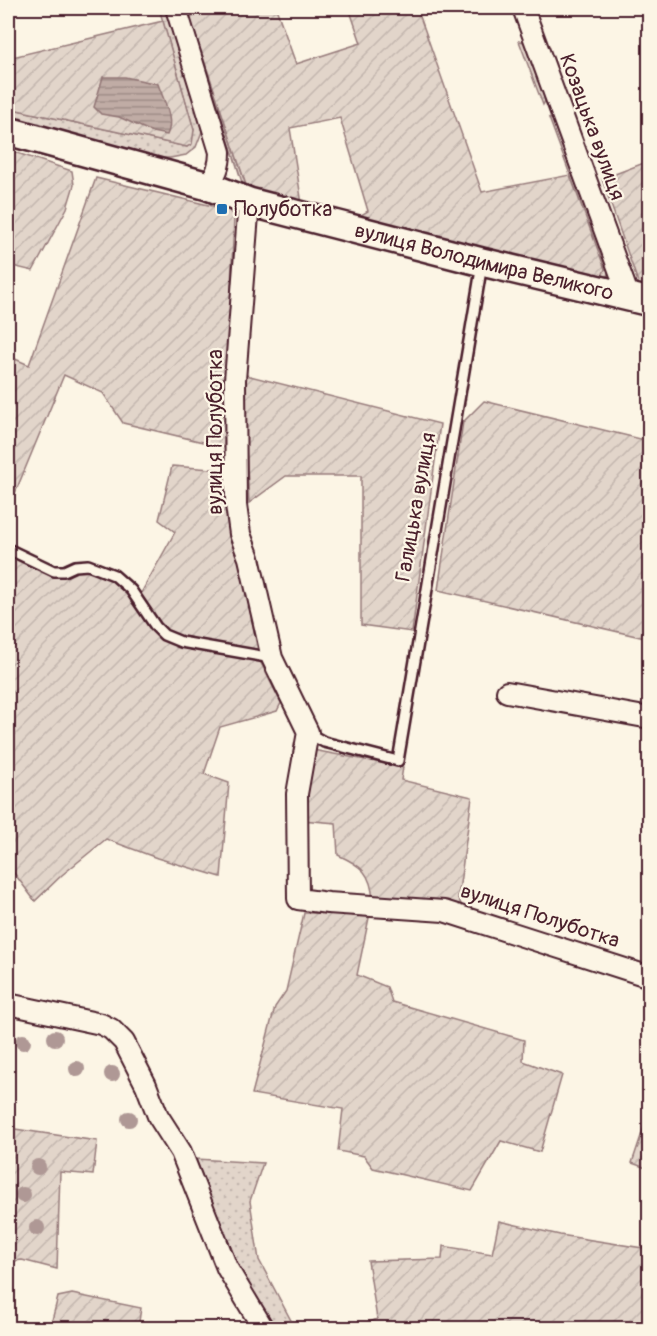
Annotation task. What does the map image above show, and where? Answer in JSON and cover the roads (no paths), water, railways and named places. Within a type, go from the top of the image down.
[{"type":"main road","name":"вулиця Володимира Великого","points":[[8,131],[208,186],[249,202],[639,300]]},
{"type":"street","points":[[176,8],[220,152],[220,165],[208,186]]},
{"type":"street","name":"Козацька вулиця","points":[[523,8],[639,300]]},
{"type":"street","name":"вулиця Полуботка","points":[[249,202],[235,380],[236,488],[240,534],[249,558],[272,658],[308,732],[297,794],[298,899],[444,911],[650,977]]},
{"type":"street","points":[[507,693],[650,718]]},
{"type":"street","points":[[8,1004],[101,1024],[111,1029],[124,1042],[158,1116],[181,1152],[227,1269],[263,1329]]},
{"type":"lane","name":"Галицька вулиця","points":[[308,732],[324,742],[398,761],[482,262]]},
{"type":"lane","points":[[8,549],[54,571],[88,565],[114,575],[131,590],[164,635],[181,642],[272,658]]},
{"type":"place","name":"Полуботка","points":[[222,209]]}]
